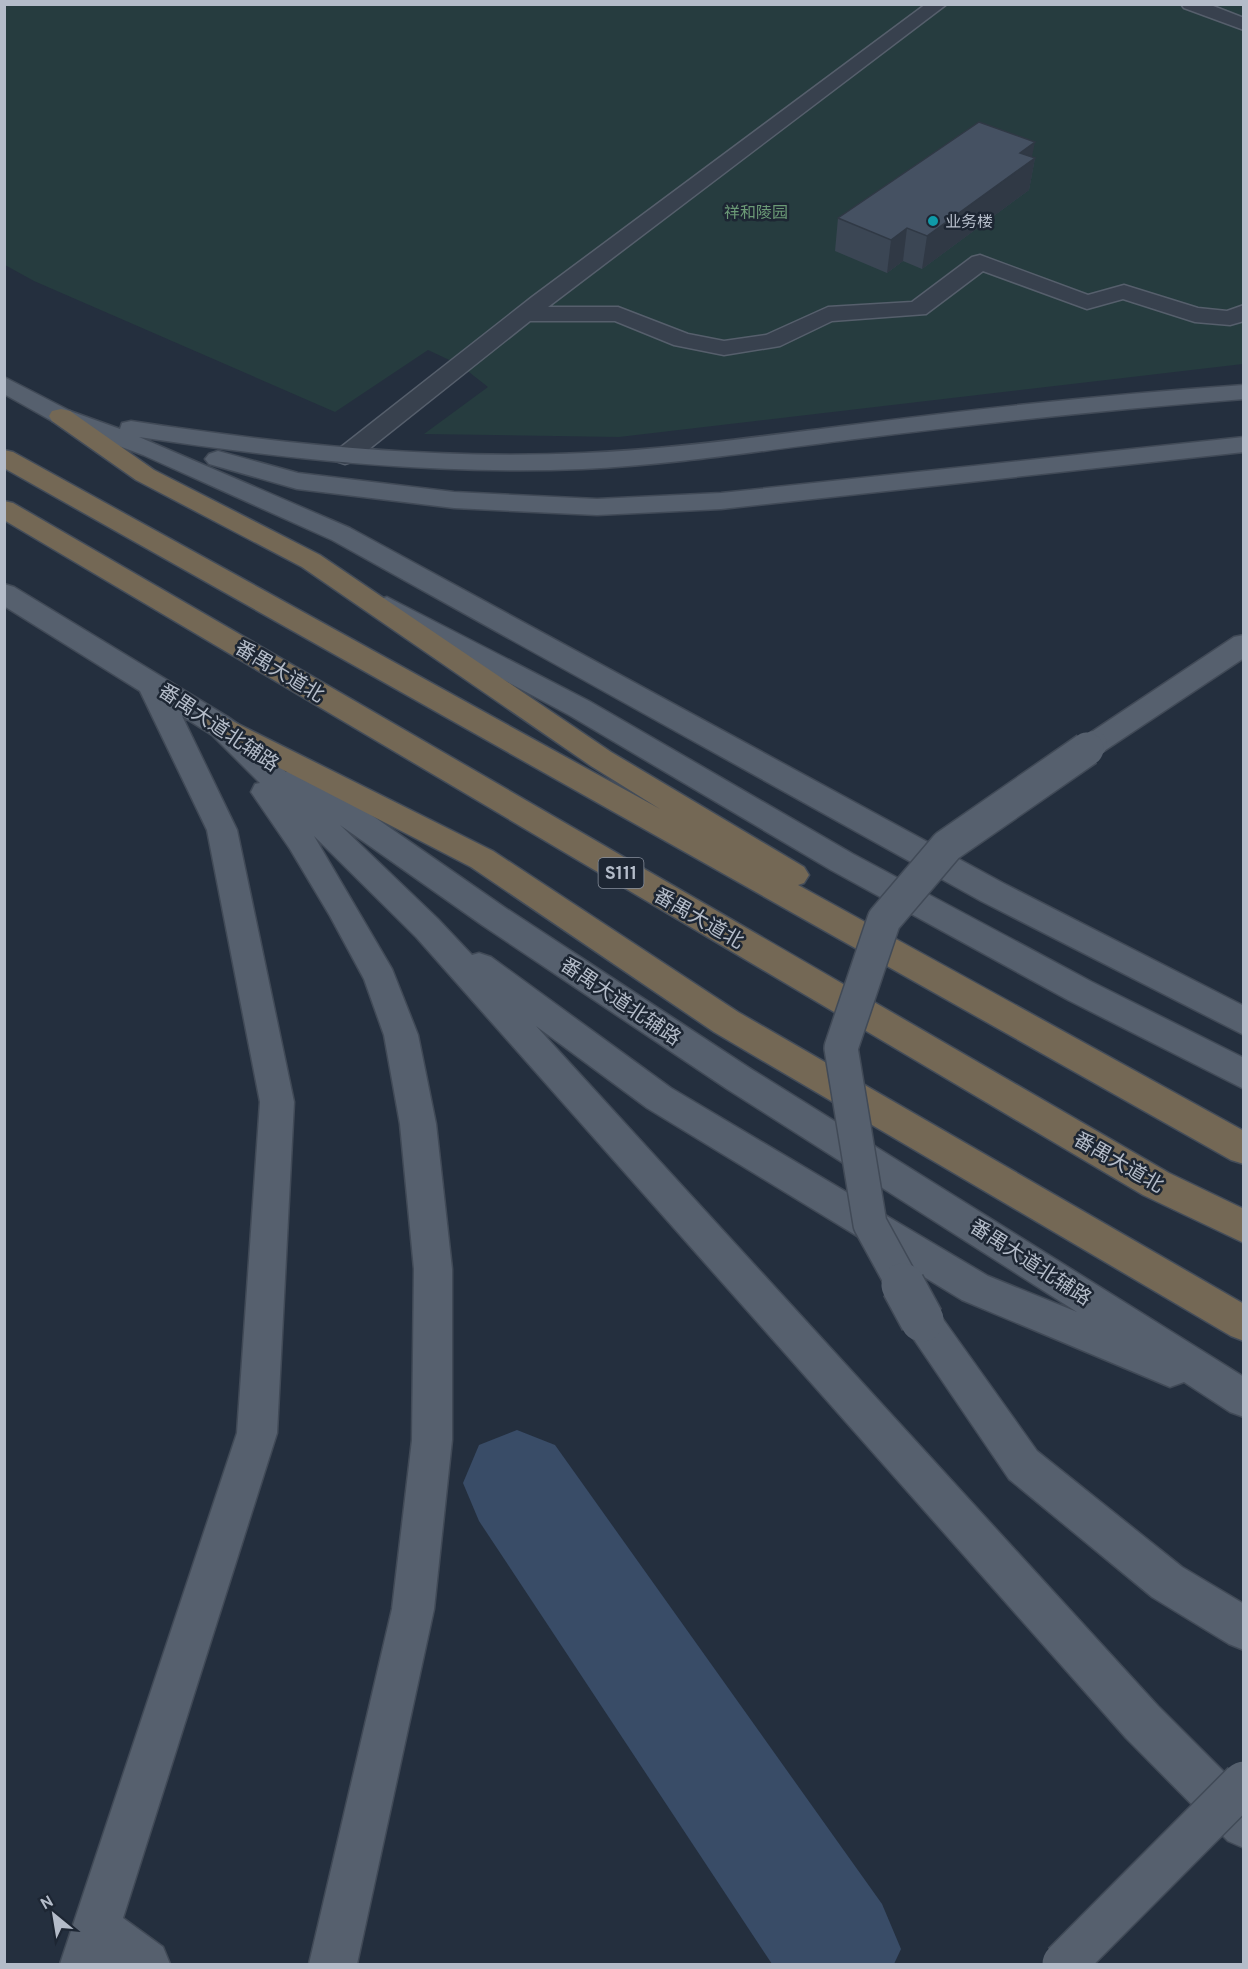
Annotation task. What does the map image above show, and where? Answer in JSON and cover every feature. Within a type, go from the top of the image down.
[{"type":"highway","points":[[61,416],[145,475],[234,519],[311,561],[601,759],[797,877],[1051,1021],[1244,1141]]},
{"type":"highway","points":[[4,457],[1244,1149]]},
{"type":"highway","name":"番禺大道北","points":[[4,509],[1156,1184],[1244,1227]]},
{"type":"highway","points":[[218,724],[482,860],[726,1022],[1244,1324]]},
{"type":"main road","points":[[4,384],[61,416],[162,454],[341,534],[992,892],[1244,1022]]},
{"type":"main road","points":[[61,416],[201,439],[345,456],[466,462],[583,461],[698,452],[1153,398],[1244,392]]},
{"type":"main road","points":[[61,416],[297,481],[454,500],[597,507],[721,501],[1244,444]]},
{"type":"main road","points":[[344,584],[579,708],[842,862],[1080,991],[1244,1075]]},
{"type":"main road","name":"番禺大道北辅路","points":[[4,593],[218,724],[493,916],[729,1073],[1005,1245],[1244,1399]]},
{"type":"main road","points":[[1244,644],[947,846],[884,920],[841,1048],[870,1224],[922,1320],[1023,1465],[1167,1582],[1244,1629]]},
{"type":"main road","points":[[146,1965],[90,1946],[257,1433],[277,1102],[222,830],[150,681]]},
{"type":"main road","points":[[218,724],[427,928],[1134,1713],[1244,1825]]},
{"type":"main road","points":[[218,724],[301,841],[342,908],[380,978],[401,1035],[418,1124],[433,1269],[432,1440],[413,1609],[333,1965]]},
{"type":"main road","points":[[427,928],[659,1098],[975,1288],[1244,1399]]},
{"type":"main road","points":[[1064,1965],[1244,1783]]},
{"type":"lane","points":[[345,456],[525,314],[938,4]]},
{"type":"lane","points":[[1190,4],[1244,25]]},
{"type":"lane","points":[[525,314],[618,314],[682,340],[724,348],[772,341],[828,314],[918,309],[980,262],[1087,302],[1124,292],[1195,315],[1230,318],[1244,312]]},
{"type":"green space","name":"祥和陵园","points":[[5,5],[1243,5],[1243,364],[619,437],[424,434],[488,387],[460,365],[428,350],[335,412],[34,281],[5,265]]},
{"type":"building","points":[[979,122],[1035,142],[1020,153],[1035,158],[927,236],[907,228],[891,240],[838,218]]},
{"type":"waterway","points":[[517,1483],[837,1949]]},
{"type":"place","name":"业务楼","points":[[933,221]]}]
